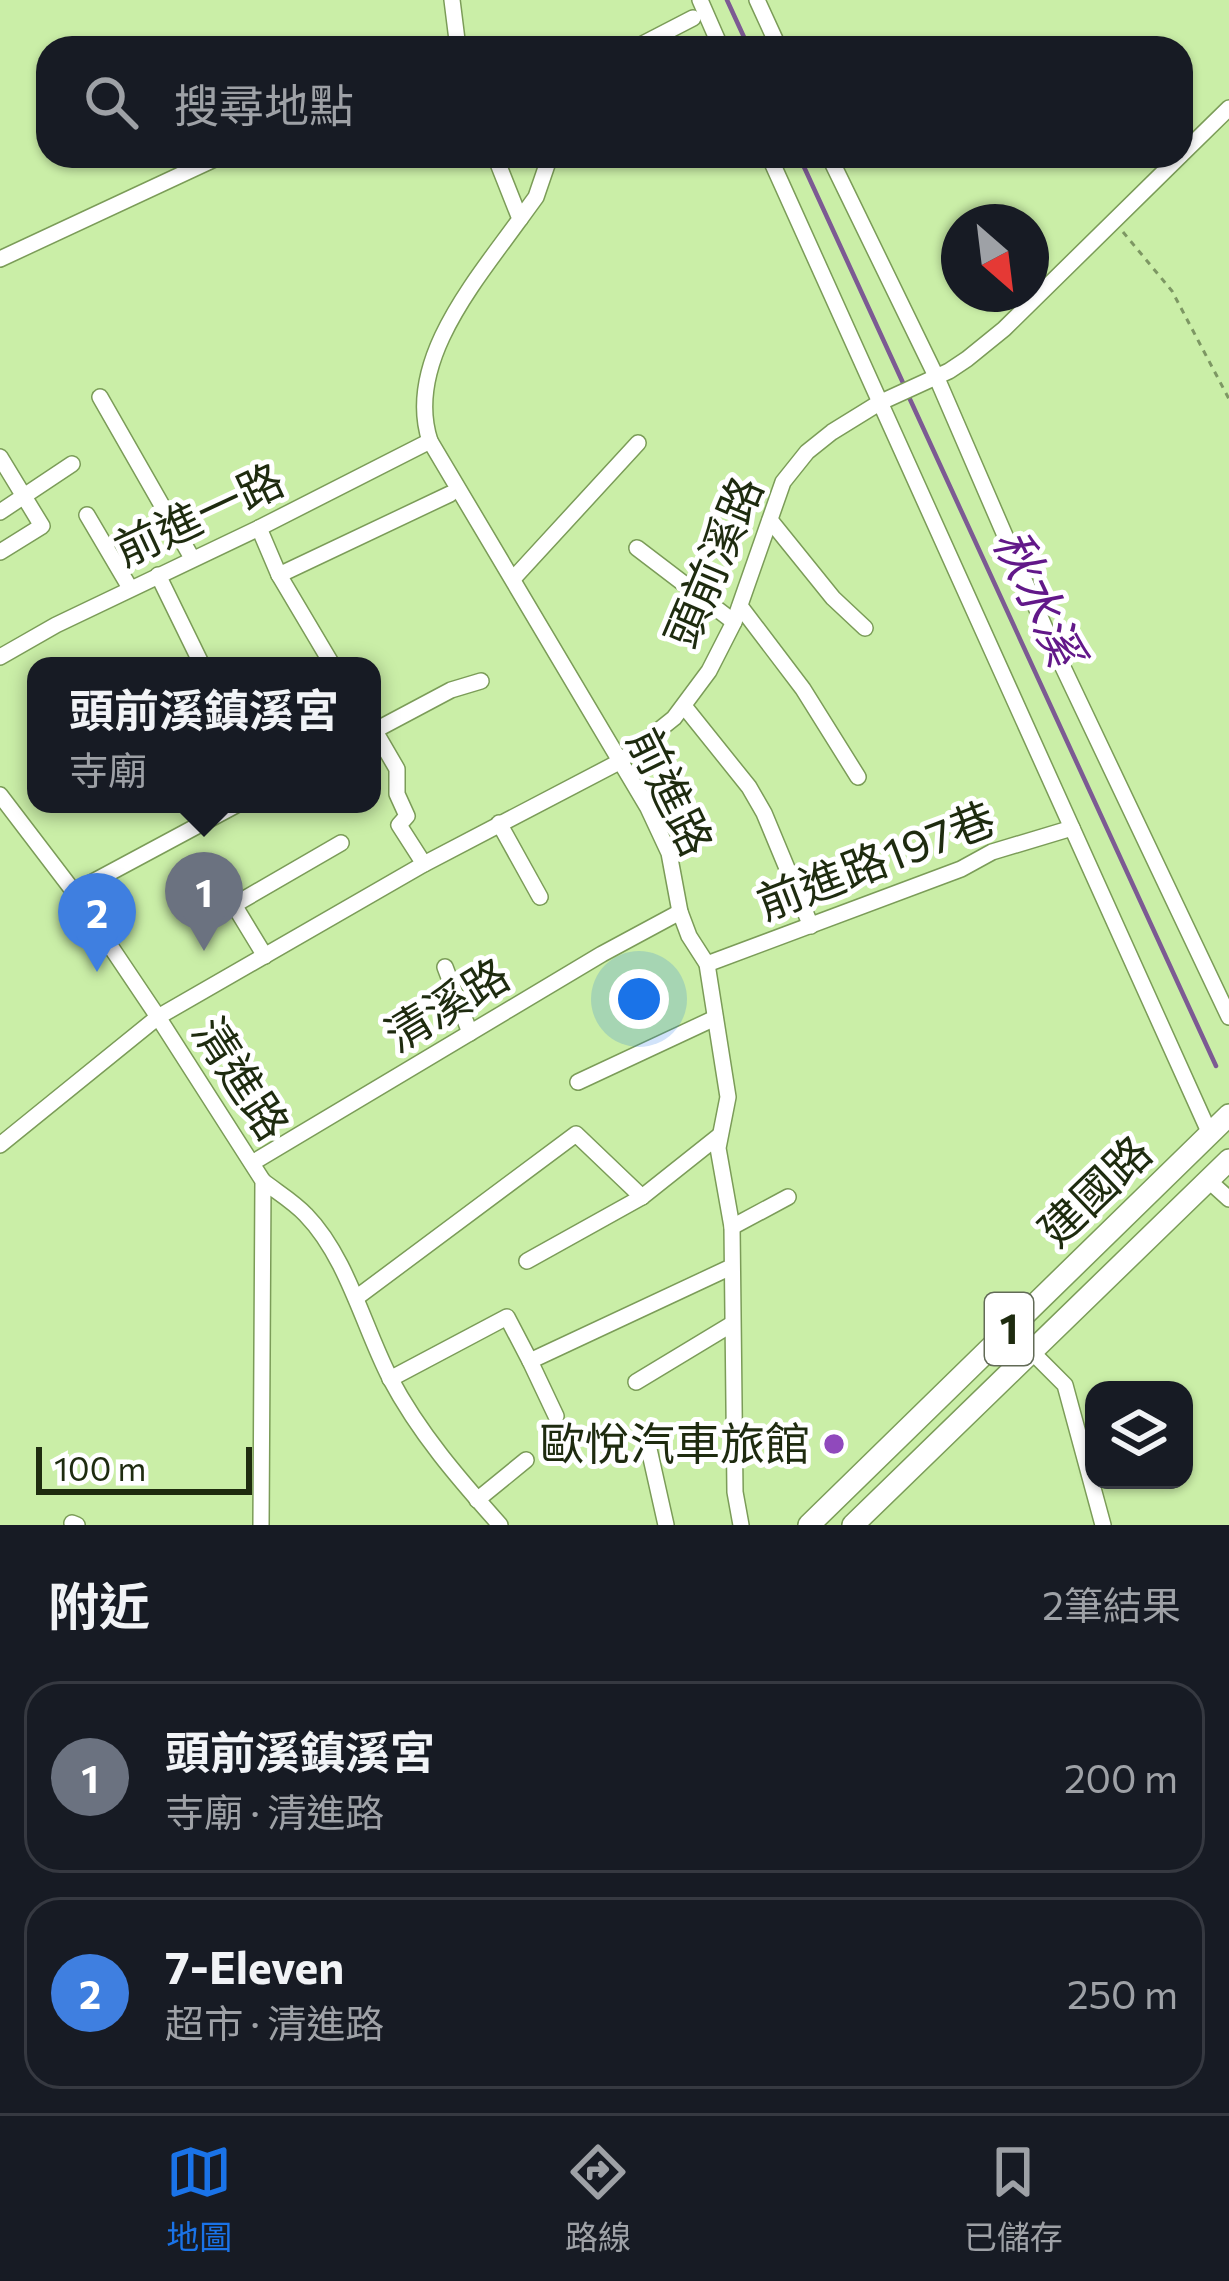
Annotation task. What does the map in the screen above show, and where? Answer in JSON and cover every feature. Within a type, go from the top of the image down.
[{"type":"main road","name":"建國路","points":[[809,1525],[1229,1114]]},
{"type":"main road","name":"建國路","points":[[853,1525],[1229,1160]]},
{"type":"street","points":[[452,0],[455,36]]},
{"type":"street","points":[[700,0],[716,36]]},
{"type":"street","points":[[757,0],[773,36]]},
{"type":"street","points":[[658,36],[693,18]]},
{"type":"street","points":[[1193,144],[1229,108]]},
{"type":"street","points":[[0,259],[194,168]]},
{"type":"street","points":[[500,168],[520,219]]},
{"type":"street","name":"前進路","points":[[546,168],[536,197],[456,308],[441,337],[424,401],[425,424],[430,441],[648,808],[669,854],[688,936],[707,964],[728,1096],[718,1148],[732,1227],[735,1492],[741,1525]]},
{"type":"street","points":[[775,168],[886,399],[1210,1134]]},
{"type":"street","points":[[835,168],[938,375],[1051,642],[1229,1017]]},
{"type":"street","points":[[938,375],[1004,329],[1169,168]]},
{"type":"street","name":"頭前溪路","points":[[0,1145],[158,1017],[424,864],[620,762],[674,718],[710,670],[737,614],[784,482],[807,452],[886,399],[938,375]]},
{"type":"street","points":[[100,398],[192,559]]},
{"type":"street","name":"前進一路","points":[[0,657],[430,441]]},
{"type":"street","points":[[513,579],[638,443]]},
{"type":"street","points":[[0,457],[42,526],[0,552]]},
{"type":"street","points":[[0,512],[72,464]]},
{"type":"street","points":[[279,575],[450,494]]},
{"type":"street","points":[[87,515],[130,588]]},
{"type":"street","points":[[770,520],[833,598],[865,628]]},
{"type":"street","points":[[259,528],[279,575],[328,657]]},
{"type":"street","points":[[638,548],[737,614],[802,688],[858,777]]},
{"type":"street","points":[[158,575],[198,657]]},
{"type":"street","points":[[381,725],[451,690],[481,681]]},
{"type":"street","points":[[684,706],[749,787],[811,926]]},
{"type":"street","points":[[381,743],[399,774],[397,794],[406,817],[399,826],[424,864]]},
{"type":"street","name":"清進路","points":[[0,795],[74,892],[263,1181],[261,1525]]},
{"type":"street","points":[[74,892],[221,813]]},
{"type":"street","points":[[499,823],[540,897]]},
{"type":"street","name":"前進路197巷","points":[[707,964],[961,869],[992,852],[1072,828]]},
{"type":"street","points":[[265,956],[234,905],[341,843]]},
{"type":"street","name":"清溪路","points":[[251,1162],[680,912]]},
{"type":"street","points":[[445,967],[470,1033]]},
{"type":"street","points":[[578,1082],[715,1018]]},
{"type":"street","points":[[356,1298],[577,1134],[642,1197]]},
{"type":"street","points":[[526,1261],[642,1197],[720,1135]]},
{"type":"street","points":[[1208,1180],[1229,1199]]},
{"type":"street","points":[[263,1181],[317,1228],[356,1298],[390,1378],[443,1461],[500,1525]]},
{"type":"street","points":[[732,1227],[788,1197]]},
{"type":"street","points":[[530,1360],[731,1267]]},
{"type":"street","points":[[390,1378],[507,1317],[556,1416]]},
{"type":"street","points":[[636,1382],[732,1324]]},
{"type":"street","points":[[1009,1329],[1065,1385],[1102,1525]]},
{"type":"street","points":[[649,1450],[666,1525]]},
{"type":"street","points":[[478,1499],[526,1460]]},
{"type":"path","points":[[1114,221],[1172,291],[1229,399]]},
{"type":"waterway","name":"秋水溪","points":[[727,0],[744,36]]},
{"type":"waterway","name":"秋水溪","points":[[805,168],[904,385]]},
{"type":"waterway","name":"秋水溪","points":[[908,395],[1216,1066]]},
{"type":"place","name":"頭前溪鎮溪宮","points":[[204,951]]},
{"type":"place","name":"7-Eleven","points":[[97,972]]},
{"type":"place","name":"歐悅汽車旅館","points":[[834,1444]]}]
